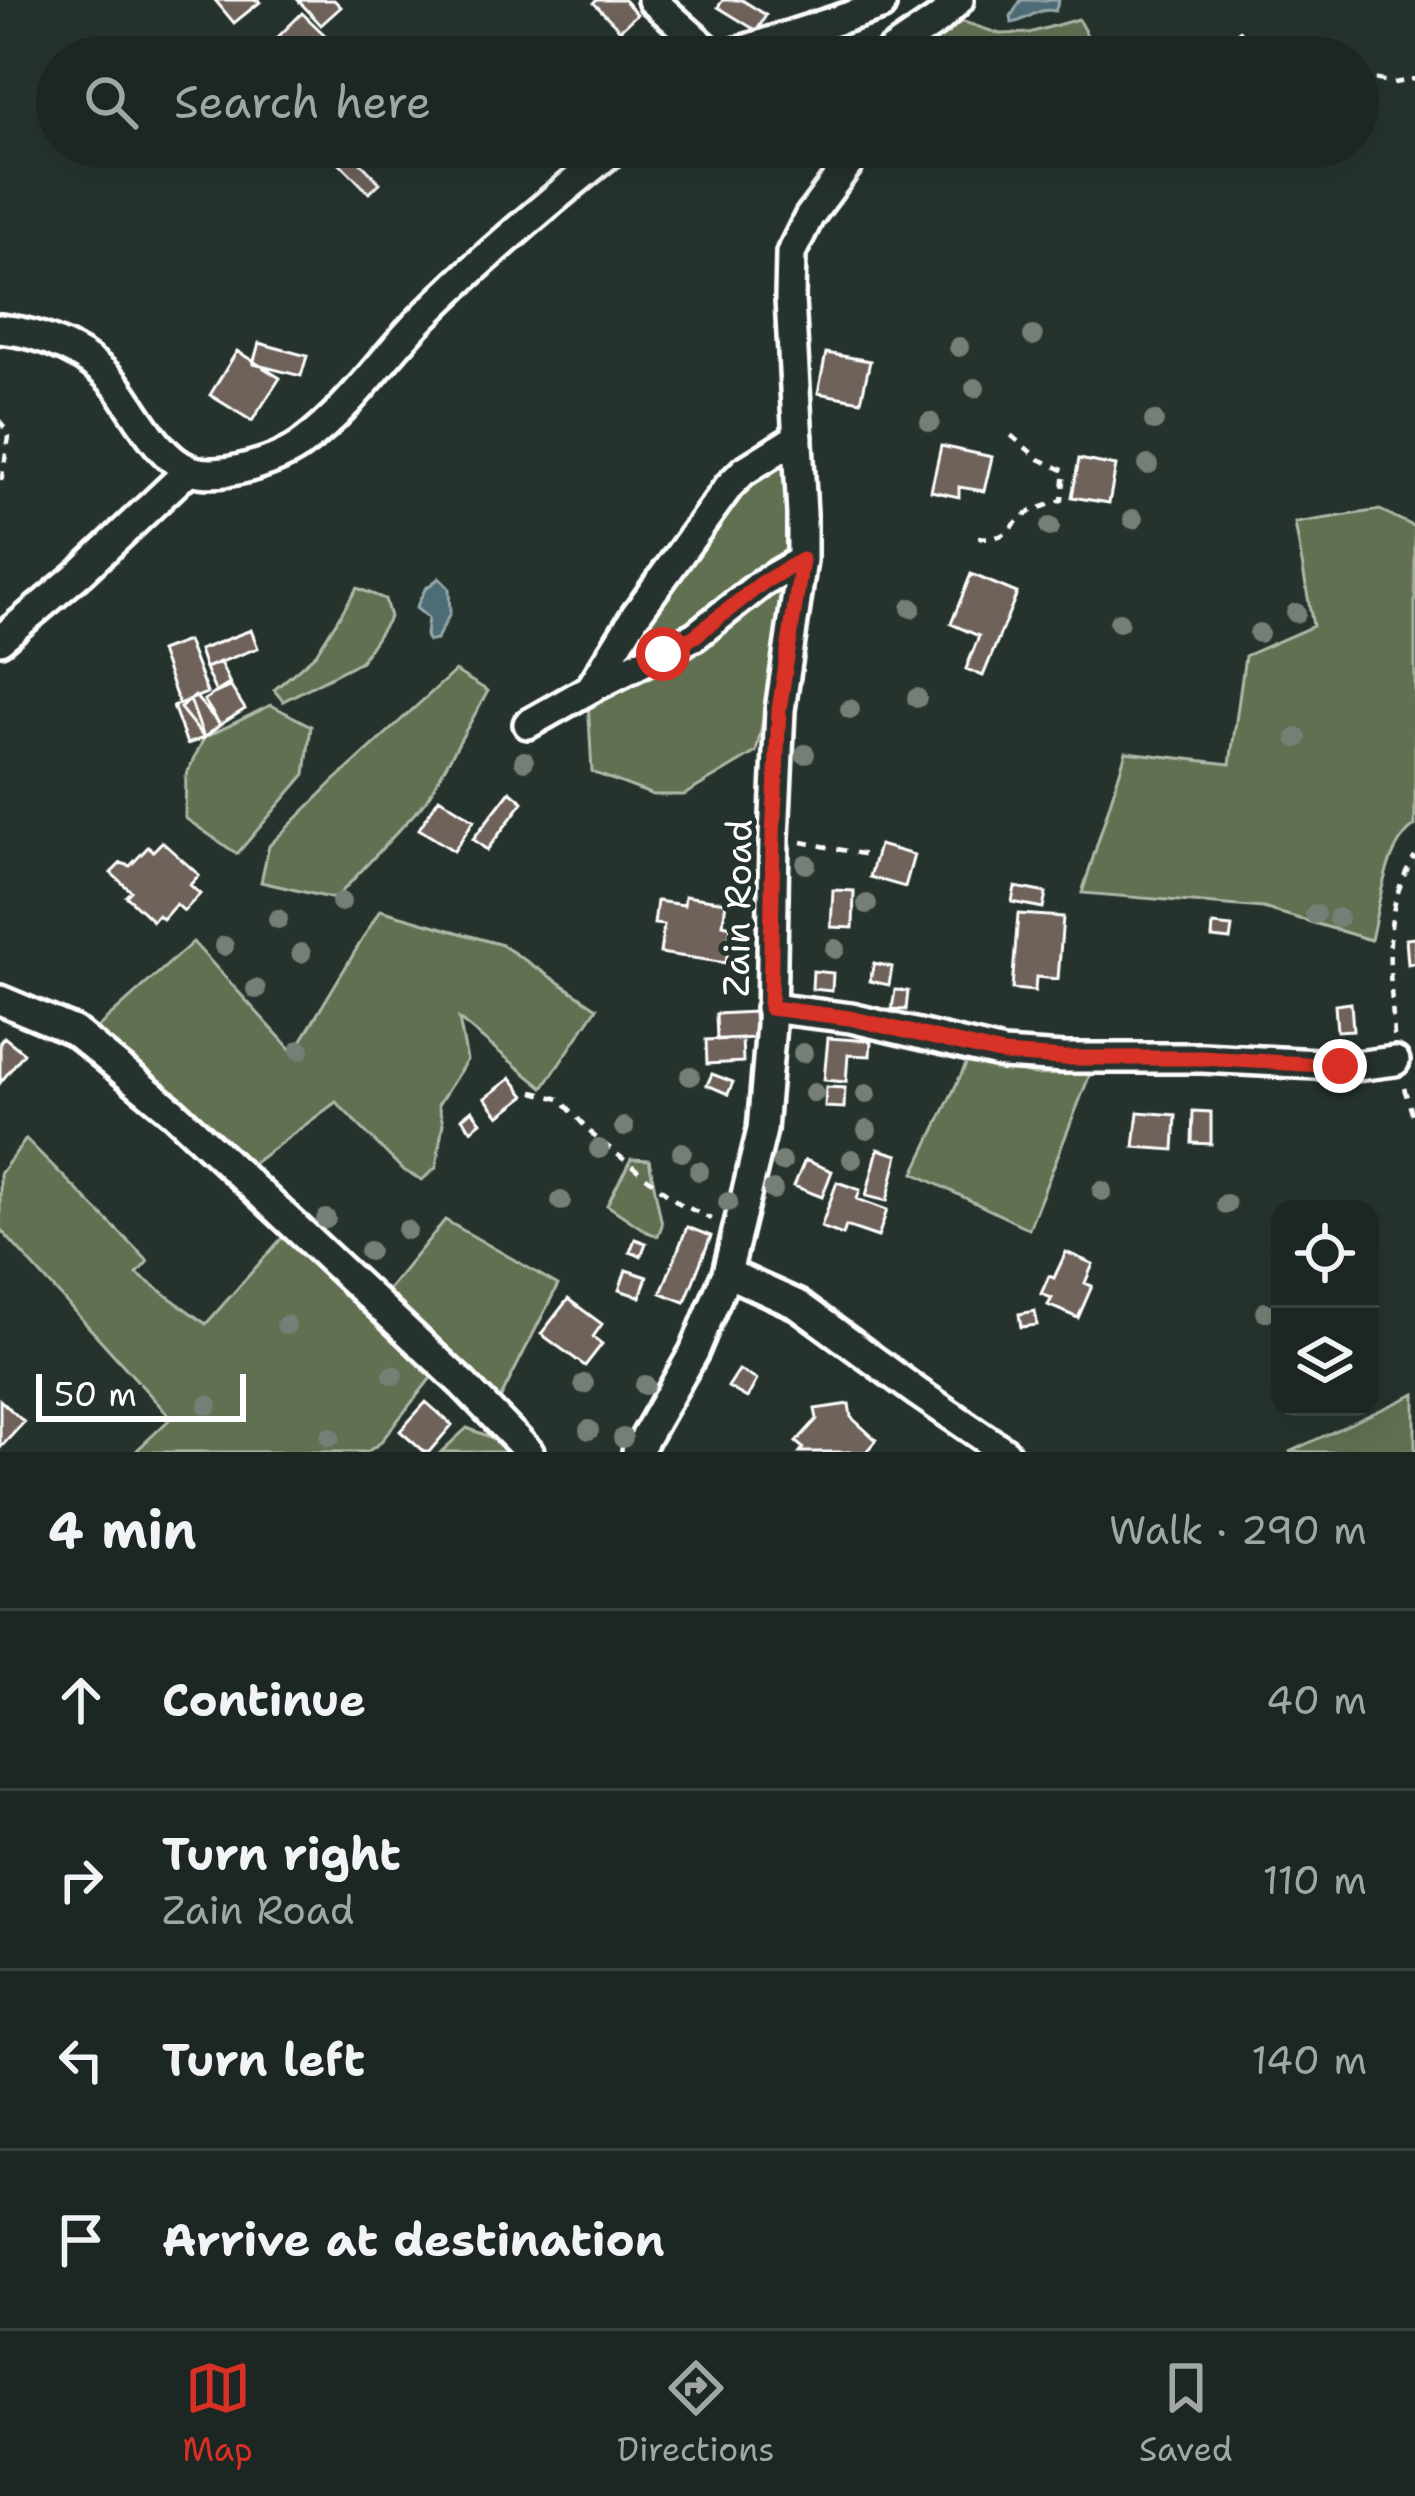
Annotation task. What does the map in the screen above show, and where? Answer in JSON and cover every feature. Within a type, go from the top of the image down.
[{"type":"street","points":[[652,0],[694,36]]},
{"type":"street","points":[[915,36],[959,0]]},
{"type":"street","points":[[782,36],[880,3],[886,36]]},
{"type":"street","points":[[0,328],[52,340],[101,370],[148,433],[189,470],[236,470],[272,460],[303,444],[358,392],[422,318],[591,168]]},
{"type":"street","name":"Zain Road","points":[[637,1452],[694,1352],[727,1273],[762,1130],[769,1070],[779,710],[802,560],[791,253],[809,217],[845,168]]},
{"type":"street","points":[[590,689],[635,616],[729,486],[798,437]]},
{"type":"street","points":[[0,640],[189,470]]},
{"type":"street","points":[[528,724],[695,636],[762,583],[802,560]]},
{"type":"street","points":[[0,1000],[74,1031],[172,1112],[463,1384],[529,1452]]},
{"type":"street","points":[[770,1008],[850,1018],[1003,1054],[1356,1066],[1395,1061]]},
{"type":"street","points":[[727,1273],[798,1305],[1005,1452]]},
{"type":"path","points":[[1238,30],[1243,36]]},
{"type":"path","points":[[1379,80],[1415,79]]},
{"type":"path","points":[[0,420],[9,437],[0,488]]},
{"type":"path","points":[[978,537],[994,539],[1010,531],[1026,513],[1061,500],[1065,471],[1039,459],[1007,432]]},
{"type":"path","points":[[773,837],[867,855]]},
{"type":"path","points":[[1415,856],[1403,875],[1388,931],[1395,1061],[1415,1122]]},
{"type":"path","points":[[533,1092],[560,1100],[592,1135],[679,1203],[738,1232]]},
{"type":"green space","points":[[1078,19],[1087,36],[921,36],[926,30],[964,22],[1000,34],[1029,33]]},
{"type":"green space","points":[[779,465],[800,469],[792,591],[756,752],[684,795],[653,795],[592,772],[588,700],[633,677],[636,616],[717,508]]},
{"type":"green space","points":[[1380,510],[1415,527],[1415,826],[1390,862],[1371,940],[1263,908],[1082,893],[1126,752],[1230,764],[1245,656],[1313,626],[1295,523]]},
{"type":"green space","points":[[357,588],[385,599],[390,617],[361,661],[283,701],[274,690],[316,654]]},
{"type":"green space","points":[[455,671],[488,691],[426,801],[335,899],[261,882],[269,846]]},
{"type":"green space","points":[[271,705],[311,726],[305,774],[237,854],[185,818],[186,775],[204,738]]},
{"type":"green space","points":[[380,910],[502,945],[597,1008],[543,1088],[459,1019],[467,1060],[438,1105],[443,1123],[436,1168],[422,1180],[403,1170],[336,1102],[243,1171],[88,1036],[193,942],[294,1053]]},
{"type":"green space","points":[[969,1058],[1035,1075],[1090,1074],[1029,1229],[914,1173]]},
{"type":"green space","points":[[26,1139],[148,1261],[137,1274],[206,1324],[288,1231],[342,1279],[393,1339],[434,1374],[380,1443],[367,1452],[135,1452],[171,1418],[0,1229],[0,1174]]},
{"type":"green space","points":[[631,1159],[649,1160],[662,1225],[658,1236],[607,1205]]},
{"type":"green space","points":[[445,1220],[558,1285],[499,1401],[383,1296]]},
{"type":"green space","points":[[1415,1394],[1415,1452],[1289,1452],[1367,1416],[1379,1416],[1379,1411]]},
{"type":"green space","points":[[467,1428],[506,1443],[504,1452],[441,1452]]},
{"type":"water","points":[[1021,0],[1059,1],[1055,11],[1012,23]]},
{"type":"water","points":[[439,578],[449,588],[450,614],[436,640],[428,641],[428,618],[416,608],[425,589]]},
{"type":"building","points":[[215,0],[259,0],[260,2],[234,23]]},
{"type":"building","points":[[298,0],[334,0],[341,7],[321,25]]},
{"type":"building","points":[[624,0],[637,14],[620,30],[594,3]]},
{"type":"building","points":[[723,0],[742,0],[766,15],[757,31],[718,7]]},
{"type":"building","points":[[302,13],[326,36],[279,36]]},
{"type":"building","points":[[345,168],[365,168],[380,183],[369,193]]},
{"type":"building","points":[[259,343],[307,356],[301,376],[253,364]]},
{"type":"building","points":[[237,351],[280,378],[252,421],[210,395]]},
{"type":"building","points":[[826,353],[870,361],[861,401],[818,393]]},
{"type":"building","points":[[941,446],[992,457],[984,491],[959,487],[959,497],[931,491]]},
{"type":"building","points":[[1079,459],[1116,466],[1109,503],[1072,497]]},
{"type":"building","points":[[971,574],[1017,593],[983,676],[966,669],[979,636],[951,624]]},
{"type":"building","points":[[251,630],[258,648],[205,668],[199,650]]},
{"type":"building","points":[[187,641],[207,693],[179,704],[160,651]]},
{"type":"building","points":[[220,662],[231,686],[216,693],[205,668]]},
{"type":"building","points":[[229,684],[245,709],[220,725],[204,700]]},
{"type":"building","points":[[195,696],[220,725],[204,738],[180,708]]},
{"type":"building","points":[[190,700],[204,738],[187,744],[173,706]]},
{"type":"building","points":[[510,791],[523,802],[487,850],[473,839]]},
{"type":"building","points":[[439,798],[474,820],[454,851],[419,829]]},
{"type":"building","points":[[162,842],[199,875],[190,885],[200,894],[184,911],[176,904],[163,919],[158,915],[153,921],[126,896],[131,891],[111,873],[121,863],[130,866],[148,847],[153,851]]},
{"type":"building","points":[[879,845],[914,855],[905,887],[870,877]]},
{"type":"building","points":[[1015,887],[1046,893],[1043,908],[1012,902]]},
{"type":"building","points":[[833,890],[854,891],[853,928],[831,927]]},
{"type":"building","points":[[685,896],[726,902],[723,924],[731,926],[726,963],[660,953],[664,925],[654,924],[657,901],[684,905]]},
{"type":"building","points":[[1018,914],[1063,917],[1058,979],[1036,977],[1035,991],[1012,989]]},
{"type":"building","points":[[1213,925],[1232,927],[1230,940],[1212,938]]},
{"type":"building","points":[[1415,938],[1415,963],[1408,964],[1406,939]]},
{"type":"building","points":[[874,963],[892,967],[889,985],[870,981]]},
{"type":"building","points":[[813,971],[833,973],[832,991],[812,989]]},
{"type":"building","points":[[895,990],[908,991],[906,1010],[892,1009]]},
{"type":"building","points":[[1351,1003],[1353,1030],[1337,1031],[1335,1005]]},
{"type":"building","points":[[754,1012],[755,1038],[717,1040],[716,1014]]},
{"type":"building","points":[[4,1037],[24,1053],[0,1083],[0,1042]]},
{"type":"building","points":[[742,1038],[743,1062],[707,1064],[706,1040]]},
{"type":"building","points":[[828,1038],[871,1041],[870,1056],[848,1055],[846,1082],[824,1080]]},
{"type":"building","points":[[712,1074],[733,1082],[728,1094],[707,1085]]},
{"type":"building","points":[[511,1078],[525,1096],[499,1116],[485,1098]]},
{"type":"building","points":[[826,1087],[845,1088],[844,1108],[825,1107]]},
{"type":"building","points":[[472,1110],[481,1122],[471,1130],[462,1118]]},
{"type":"building","points":[[1193,1111],[1211,1112],[1211,1144],[1192,1143]]},
{"type":"building","points":[[1138,1112],[1176,1115],[1174,1150],[1134,1147]]},
{"type":"building","points":[[878,1149],[898,1155],[887,1201],[866,1196]]},
{"type":"building","points":[[805,1160],[832,1171],[822,1197],[794,1186]]},
{"type":"building","points":[[837,1182],[860,1190],[857,1199],[887,1210],[878,1237],[846,1226],[843,1235],[821,1227]]},
{"type":"building","points":[[687,1227],[711,1236],[685,1302],[661,1293]]},
{"type":"building","points":[[635,1239],[646,1243],[641,1256],[630,1252]]},
{"type":"building","points":[[1066,1252],[1093,1264],[1085,1283],[1092,1286],[1078,1318],[1048,1305],[1052,1298],[1041,1294]]},
{"type":"building","points":[[626,1270],[647,1277],[640,1297],[619,1290]]},
{"type":"building","points":[[568,1299],[602,1324],[593,1337],[602,1344],[585,1366],[541,1334]]},
{"type":"building","points":[[1035,1311],[1037,1325],[1021,1327],[1019,1314]]},
{"type":"building","points":[[739,1370],[757,1380],[747,1398],[728,1387]]},
{"type":"building","points":[[0,1400],[24,1422],[0,1448]]},
{"type":"building","points":[[426,1402],[452,1425],[429,1452],[400,1431]]},
{"type":"building","points":[[849,1404],[851,1417],[876,1440],[866,1452],[800,1452],[803,1448],[796,1442],[817,1419],[815,1409]]},
{"type":"route","points":[[663,654],[802,560],[779,710],[770,1008],[850,1018],[1003,1054],[1340,1066]]}]
